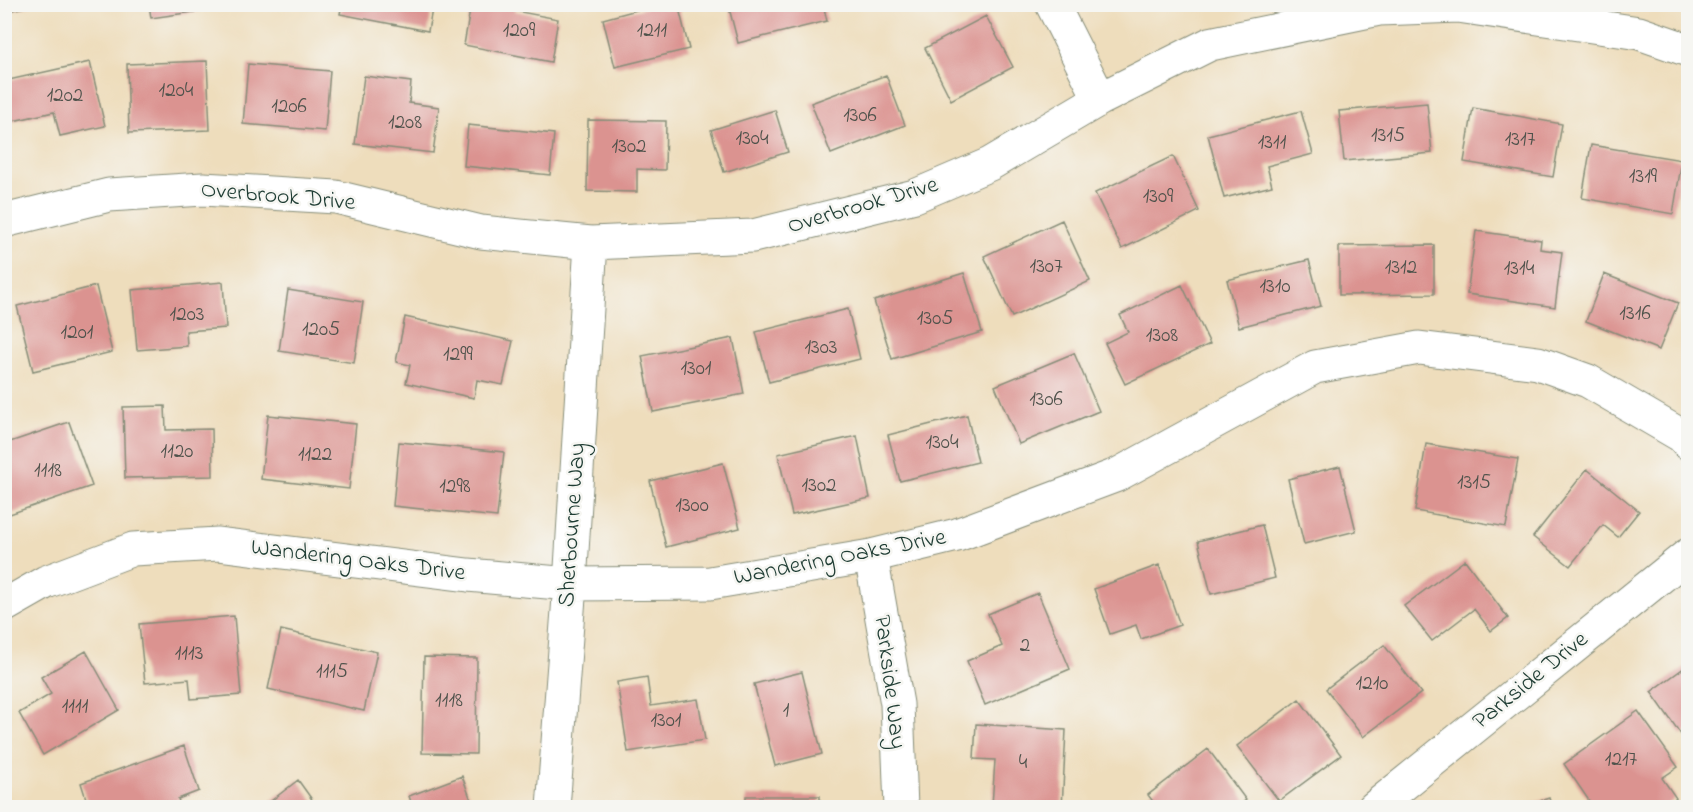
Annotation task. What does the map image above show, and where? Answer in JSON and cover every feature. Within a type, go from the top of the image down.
[{"type":"street","points":[[1052,4],[1100,99]]},
{"type":"street","name":"Overbrook Drive","points":[[4,221],[109,195],[203,189],[336,197],[481,232],[591,243],[753,236],[915,196],[990,164],[1100,99],[1210,44],[1379,9],[1458,6],[1639,33],[1689,50]]},
{"type":"street","name":"Sherbourne Way","points":[[553,807],[570,584],[591,243]]},
{"type":"street","name":"Wandering Oaks Drive","points":[[4,606],[46,582],[133,549],[218,544],[468,575],[570,584],[710,583],[871,556],[957,535],[1117,475],[1314,367],[1419,348],[1548,366],[1588,381],[1682,436],[1689,443]]},
{"type":"street","name":"Parkside Drive","points":[[1374,807],[1689,555]]},
{"type":"street","name":"Parkside Way","points":[[871,556],[897,704],[901,807]]},
{"type":"building","points":[[4,4],[33,4],[33,5],[4,12]]},
{"type":"building","points":[[149,4],[199,4],[200,11],[151,18]]},
{"type":"building","points":[[342,4],[433,4],[428,31],[340,14]]},
{"type":"building","points":[[471,4],[516,4],[515,11],[558,19],[551,62],[464,45]]},
{"type":"building","points":[[659,4],[678,4],[689,49],[615,67],[603,19]]},
{"type":"building","points":[[728,4],[823,4],[827,21],[738,43]]},
{"type":"building","points":[[986,16],[1013,67],[951,100],[925,48]]},
{"type":"building","points":[[207,61],[210,130],[129,133],[127,64]]},
{"type":"building","points":[[90,62],[105,126],[60,136],[54,112],[8,122],[4,106],[4,81]]},
{"type":"building","points":[[248,64],[330,71],[325,131],[243,124]]},
{"type":"building","points":[[886,75],[905,125],[831,154],[811,103]]},
{"type":"building","points":[[364,76],[411,82],[409,103],[439,107],[433,153],[355,144]]},
{"type":"building","points":[[1427,103],[1432,153],[1344,161],[1339,111]]},
{"type":"building","points":[[1473,108],[1562,124],[1553,177],[1464,162]]},
{"type":"building","points":[[775,110],[788,152],[724,172],[711,130]]},
{"type":"building","points":[[1301,111],[1313,154],[1267,166],[1272,186],[1224,198],[1208,135]]},
{"type":"building","points":[[588,120],[666,121],[665,170],[637,169],[637,192],[587,191]]},
{"type":"building","points":[[468,125],[554,134],[550,175],[464,166]]},
{"type":"building","points":[[1591,145],[1682,160],[1673,214],[1582,198]]},
{"type":"building","points":[[1173,156],[1199,211],[1122,249],[1095,193]]},
{"type":"building","points":[[1062,220],[1090,281],[1012,317],[984,256]]},
{"type":"building","points":[[1476,231],[1541,240],[1540,249],[1562,252],[1555,307],[1467,294]]},
{"type":"building","points":[[1434,245],[1434,294],[1339,295],[1339,246]]},
{"type":"building","points":[[1309,260],[1321,306],[1239,327],[1227,280]]},
{"type":"building","points":[[964,273],[982,332],[892,359],[874,301]]},
{"type":"building","points":[[1604,274],[1678,303],[1659,350],[1586,321]]},
{"type":"building","points":[[223,282],[226,328],[186,331],[187,346],[137,350],[132,290]]},
{"type":"building","points":[[1182,285],[1210,344],[1125,384],[1105,343],[1128,332],[1120,315]]},
{"type":"building","points":[[96,286],[112,352],[33,371],[17,306]]},
{"type":"building","points":[[288,290],[363,302],[354,363],[279,351]]},
{"type":"building","points":[[848,309],[860,359],[769,382],[756,332]]},
{"type":"building","points":[[405,317],[513,341],[503,385],[477,380],[474,398],[406,383],[410,365],[396,362]]},
{"type":"building","points":[[733,338],[744,394],[653,412],[642,356]]},
{"type":"building","points":[[1074,353],[1099,411],[1019,444],[995,386]]},
{"type":"building","points":[[165,406],[166,430],[212,429],[213,476],[125,478],[123,407]]},
{"type":"building","points":[[268,415],[356,424],[349,489],[261,479]]},
{"type":"building","points":[[967,415],[978,462],[900,481],[888,435]]},
{"type":"building","points":[[69,422],[92,486],[4,516],[4,444]]},
{"type":"building","points":[[857,436],[870,498],[792,515],[778,454]]},
{"type":"building","points":[[399,442],[504,452],[497,517],[393,506]]},
{"type":"building","points":[[1426,444],[1518,459],[1506,527],[1415,511]]},
{"type":"building","points":[[723,463],[740,528],[666,547],[650,481]]},
{"type":"building","points":[[1340,466],[1356,531],[1304,544],[1288,479]]},
{"type":"building","points":[[1587,469],[1639,511],[1618,537],[1603,525],[1570,566],[1533,537]]},
{"type":"building","points":[[1262,525],[1275,578],[1211,594],[1198,541]]},
{"type":"building","points":[[1465,560],[1508,618],[1491,631],[1474,609],[1432,641],[1404,606]]},
{"type":"building","points":[[1159,565],[1180,625],[1141,639],[1136,625],[1110,634],[1094,589]]},
{"type":"building","points":[[1038,593],[1070,669],[985,705],[967,661],[1002,646],[988,614]]},
{"type":"building","points":[[234,616],[241,695],[191,699],[189,679],[145,683],[139,624]]},
{"type":"building","points":[[281,630],[377,652],[364,711],[268,689]]},
{"type":"building","points":[[1384,645],[1421,693],[1363,737],[1326,689]]},
{"type":"building","points":[[86,651],[119,710],[43,755],[19,713],[51,694],[41,677]]},
{"type":"building","points":[[424,657],[477,658],[476,754],[422,753]]},
{"type":"building","points":[[1688,665],[1688,731],[1682,736],[1651,692]]},
{"type":"building","points":[[802,672],[822,754],[775,766],[754,684]]},
{"type":"building","points":[[647,677],[651,706],[698,699],[705,740],[628,752],[617,682]]},
{"type":"building","points":[[1299,699],[1341,755],[1279,801],[1237,746]]},
{"type":"building","points":[[1638,711],[1678,767],[1662,778],[1676,798],[1663,808],[1594,808],[1564,764]]},
{"type":"building","points":[[976,724],[1066,730],[1062,808],[992,806],[995,760],[974,759]]},
{"type":"building","points":[[184,746],[199,791],[178,799],[181,808],[89,808],[81,783]]},
{"type":"building","points":[[1208,749],[1246,800],[1236,808],[1158,808],[1148,795]]},
{"type":"building","points":[[462,776],[474,808],[413,808],[409,796]]},
{"type":"building","points":[[298,780],[318,808],[262,808]]},
{"type":"building","points":[[746,796],[820,796],[820,808],[746,808]]},
{"type":"building","points":[[1549,798],[1552,808],[1522,808],[1522,807]]}]
